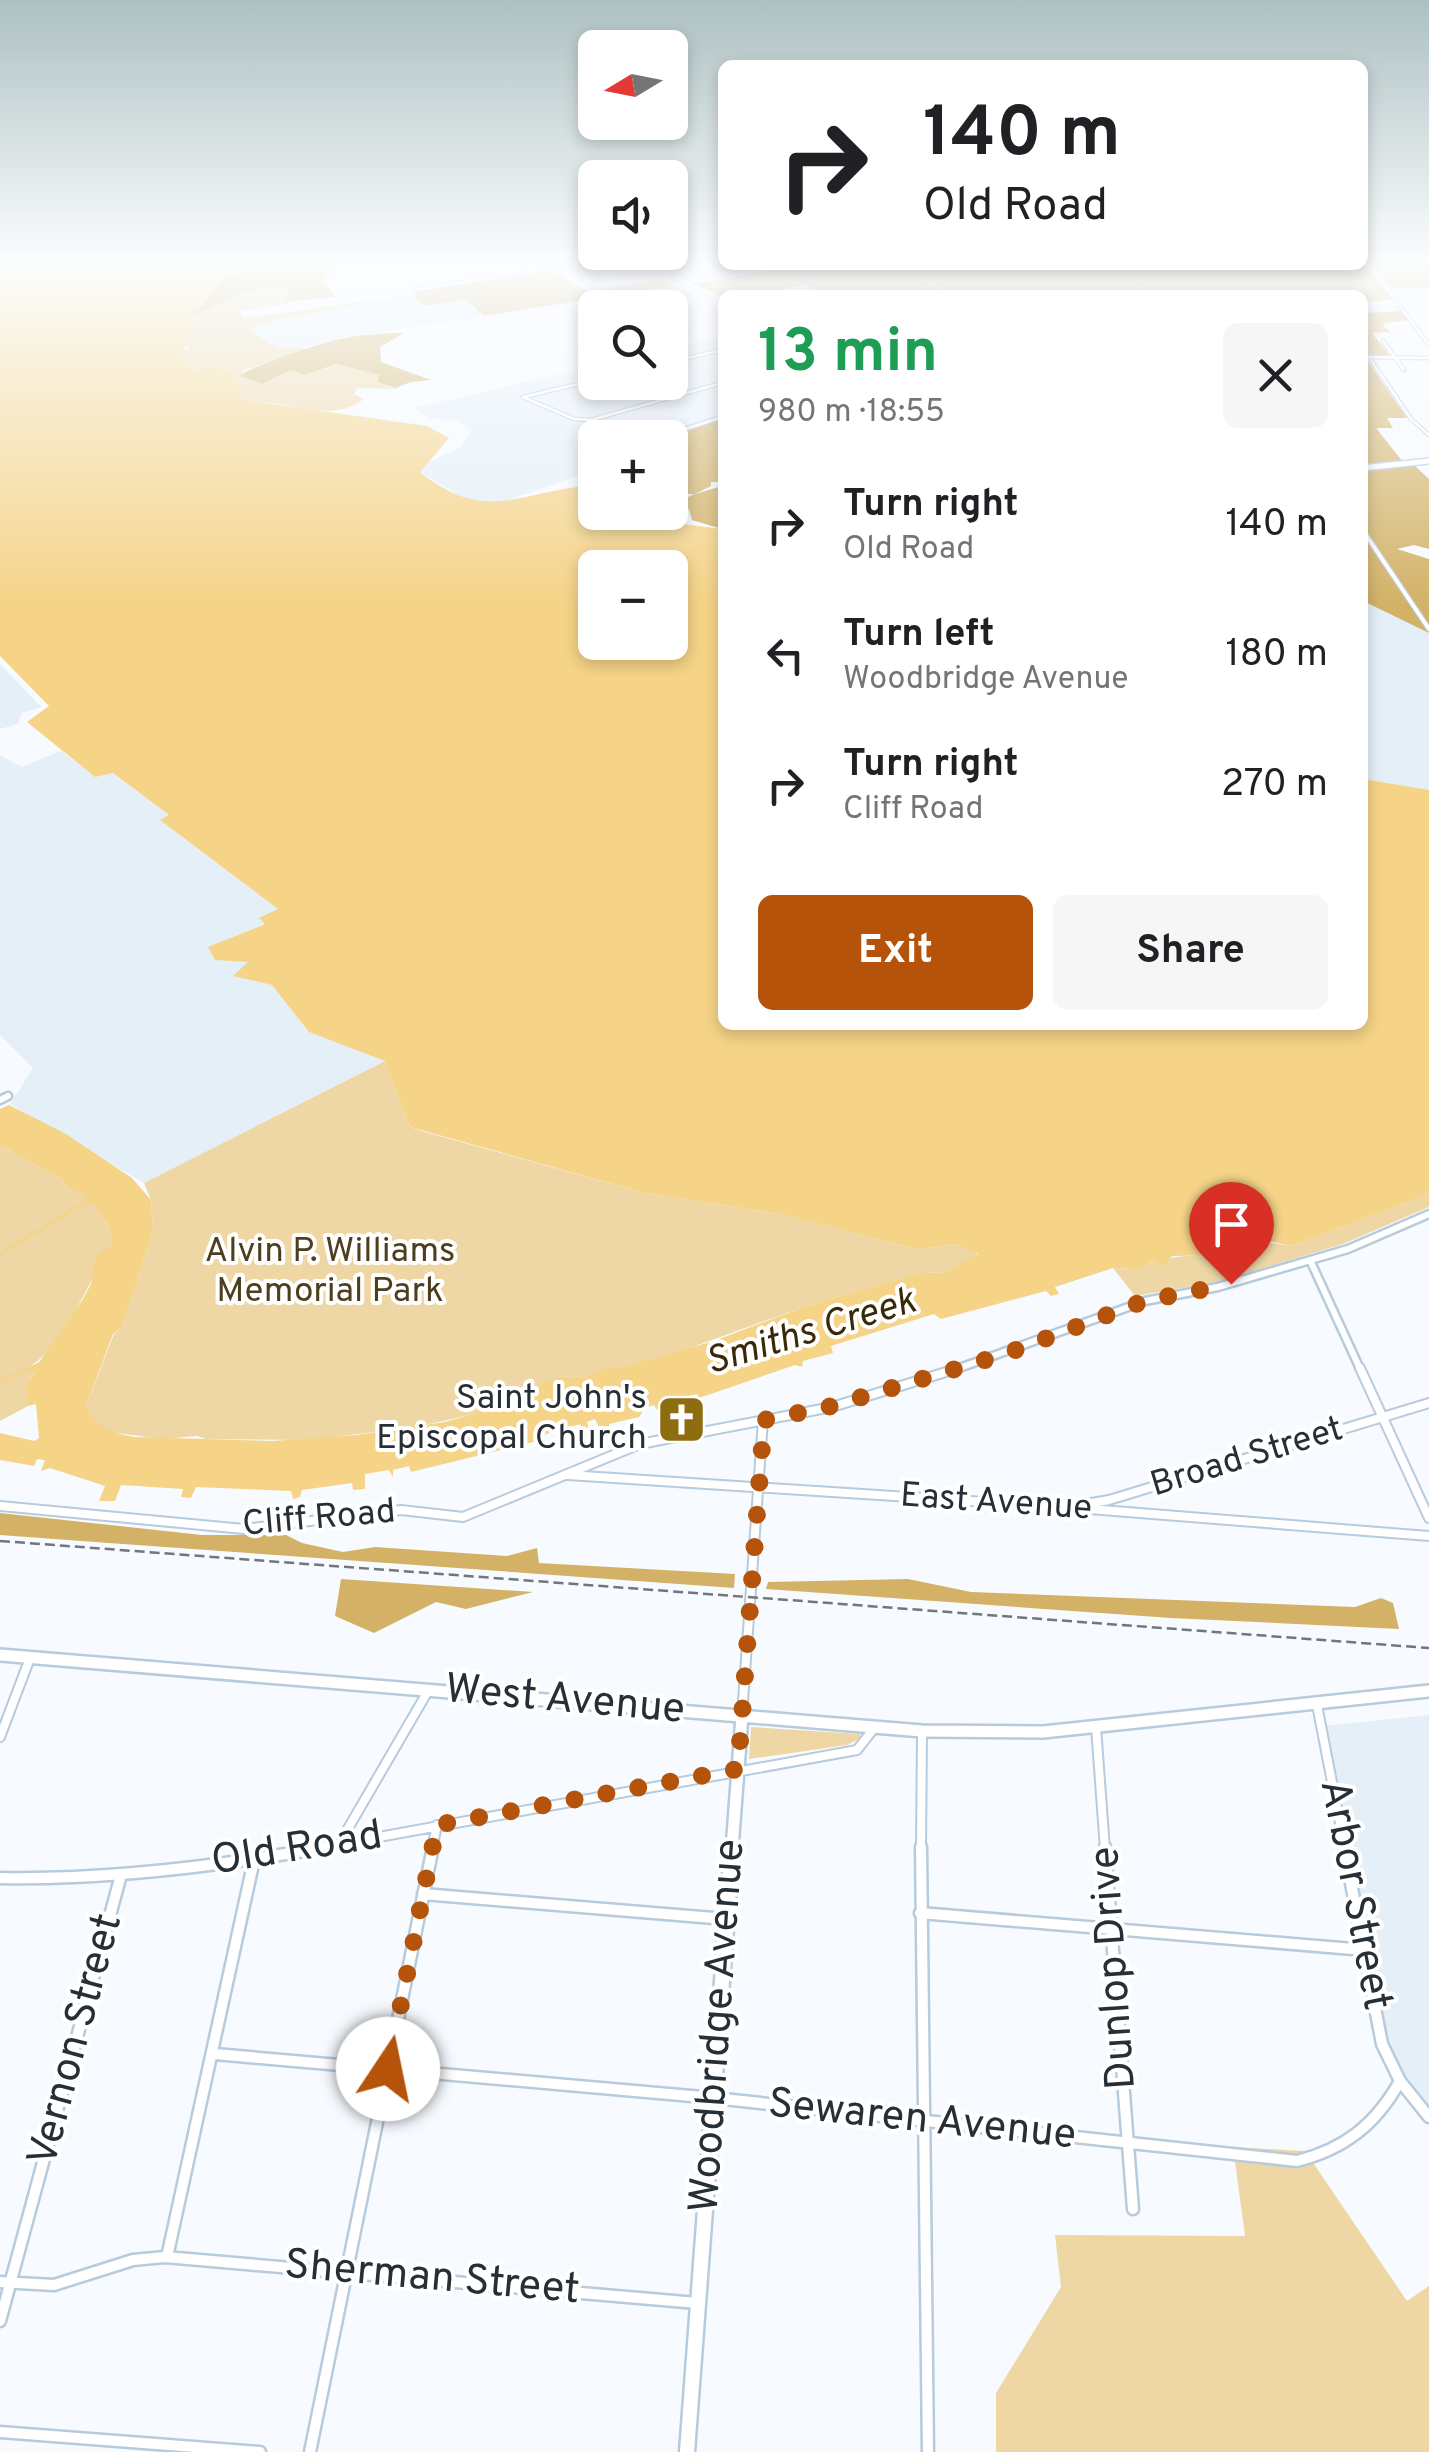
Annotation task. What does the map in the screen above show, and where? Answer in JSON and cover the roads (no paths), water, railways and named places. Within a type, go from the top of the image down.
[{"type":"street","points":[[1380,376],[1411,419],[1429,436]]},
{"type":"street","points":[[578,384],[523,397],[585,420],[659,400]]},
{"type":"street","points":[[688,392],[718,384]]},
{"type":"street","points":[[688,428],[718,418]]},
{"type":"street","points":[[1368,467],[1429,461]]},
{"type":"street","points":[[1368,538],[1429,629]]},
{"type":"street","points":[[0,1100],[8,1096]]},
{"type":"street","name":"Cliff Road","points":[[0,1506],[244,1530],[400,1510],[463,1517],[673,1435],[832,1406],[1005,1354],[1144,1301],[1218,1287],[1349,1249],[1429,1214]]},
{"type":"street","points":[[1310,1260],[1429,1518]]},
{"type":"street","name":"Broad Street","points":[[1064,1507],[1109,1500],[1429,1403]]},
{"type":"street","name":"Woodbridge Avenue","points":[[687,2452],[764,1420]]},
{"type":"street","name":"East Avenue","points":[[563,1475],[1064,1507],[1429,1536]]},
{"type":"street","name":"West Avenue","points":[[0,1654],[922,1731],[1043,1732],[1429,1692]]},
{"type":"street","points":[[0,1737],[30,1658]]},
{"type":"street","points":[[338,1846],[429,1690]]},
{"type":"street","name":"Arbor Street","points":[[1317,1705],[1382,2044],[1400,2082],[1429,2117]]},
{"type":"street","name":"Dunlop Drive","points":[[1096,1726],[1133,2210]]},
{"type":"street","name":"Old Road","points":[[0,1878],[122,1875],[338,1846],[857,1750],[875,1727]]},
{"type":"street","points":[[922,1731],[918,1771],[928,2452]]},
{"type":"street","points":[[310,2452],[437,1825]]},
{"type":"street","points":[[167,2257],[254,1860]]},
{"type":"street","name":"Vernon Street","points":[[0,2321],[6,2283],[122,1875]]},
{"type":"street","points":[[423,1894],[728,1919]]},
{"type":"street","points":[[920,1913],[1366,1950]]},
{"type":"street","name":"Sewaren Avenue","points":[[214,2054],[714,2098],[1297,2161],[1330,2154],[1365,2129],[1389,2102],[1400,2082]]},
{"type":"street","name":"Sherman Street","points":[[6,2283],[54,2285],[133,2260],[167,2257],[698,2304]]},
{"type":"street","points":[[0,2432],[260,2452]]},
{"type":"water","name":"Smiths Creek","points":[[0,376],[232,376],[244,388],[236,393],[246,400],[427,426],[449,438],[420,472],[465,498],[505,501],[578,487],[578,530],[688,530],[688,525],[718,528],[718,1030],[1368,1030],[1368,780],[1429,790],[1429,1194],[1291,1246],[1264,1240],[1223,1243],[1206,1252],[1172,1256],[1163,1267],[1154,1260],[1138,1269],[1113,1268],[1055,1287],[1059,1294],[1051,1296],[1046,1291],[941,1319],[934,1314],[831,1346],[833,1353],[803,1361],[802,1367],[795,1365],[699,1398],[697,1394],[664,1402],[665,1408],[645,1408],[639,1417],[609,1424],[610,1428],[600,1429],[595,1419],[587,1422],[591,1436],[585,1437],[580,1424],[536,1437],[537,1441],[411,1472],[409,1466],[393,1470],[393,1477],[389,1470],[365,1474],[365,1489],[353,1490],[352,1483],[302,1490],[300,1497],[293,1499],[291,1491],[196,1487],[191,1498],[181,1497],[183,1489],[121,1485],[115,1501],[99,1501],[105,1486],[50,1468],[41,1471],[45,1460],[37,1459],[34,1466],[0,1460],[0,1433],[34,1441],[39,1438],[36,1404],[28,1406],[28,1382],[35,1372],[24,1370],[39,1362],[83,1299],[91,1284],[96,1256],[111,1245],[107,1223],[85,1195],[65,1187],[64,1181],[0,1145],[0,1109],[9,1105],[66,1134],[132,1178],[151,1200],[153,1232],[122,1327],[113,1334],[86,1406],[106,1428],[134,1437],[272,1441],[356,1435],[445,1422],[513,1403],[561,1376],[585,1378],[608,1367],[619,1368],[714,1341],[804,1307],[923,1272],[944,1273],[978,1254],[959,1244],[917,1249],[780,1214],[645,1193],[410,1127],[385,1061],[309,1032],[272,985],[233,976],[248,962],[215,960],[208,947],[265,924],[259,918],[278,909],[160,820],[169,815],[113,773],[95,777],[27,722],[49,706],[0,656]]},
{"type":"waterway","points":[[0,1254],[87,1201]]},
{"type":"waterway","points":[[0,1382],[24,1370]]},
{"type":"railway","points":[[0,1541],[1429,1648]]},
{"type":"place","name":"Saint John's Episcopal Church","points":[[682,1419]]},
{"type":"park label","name":"Alvin P. Williams Memorial Park","points":[[330,1272]]}]
